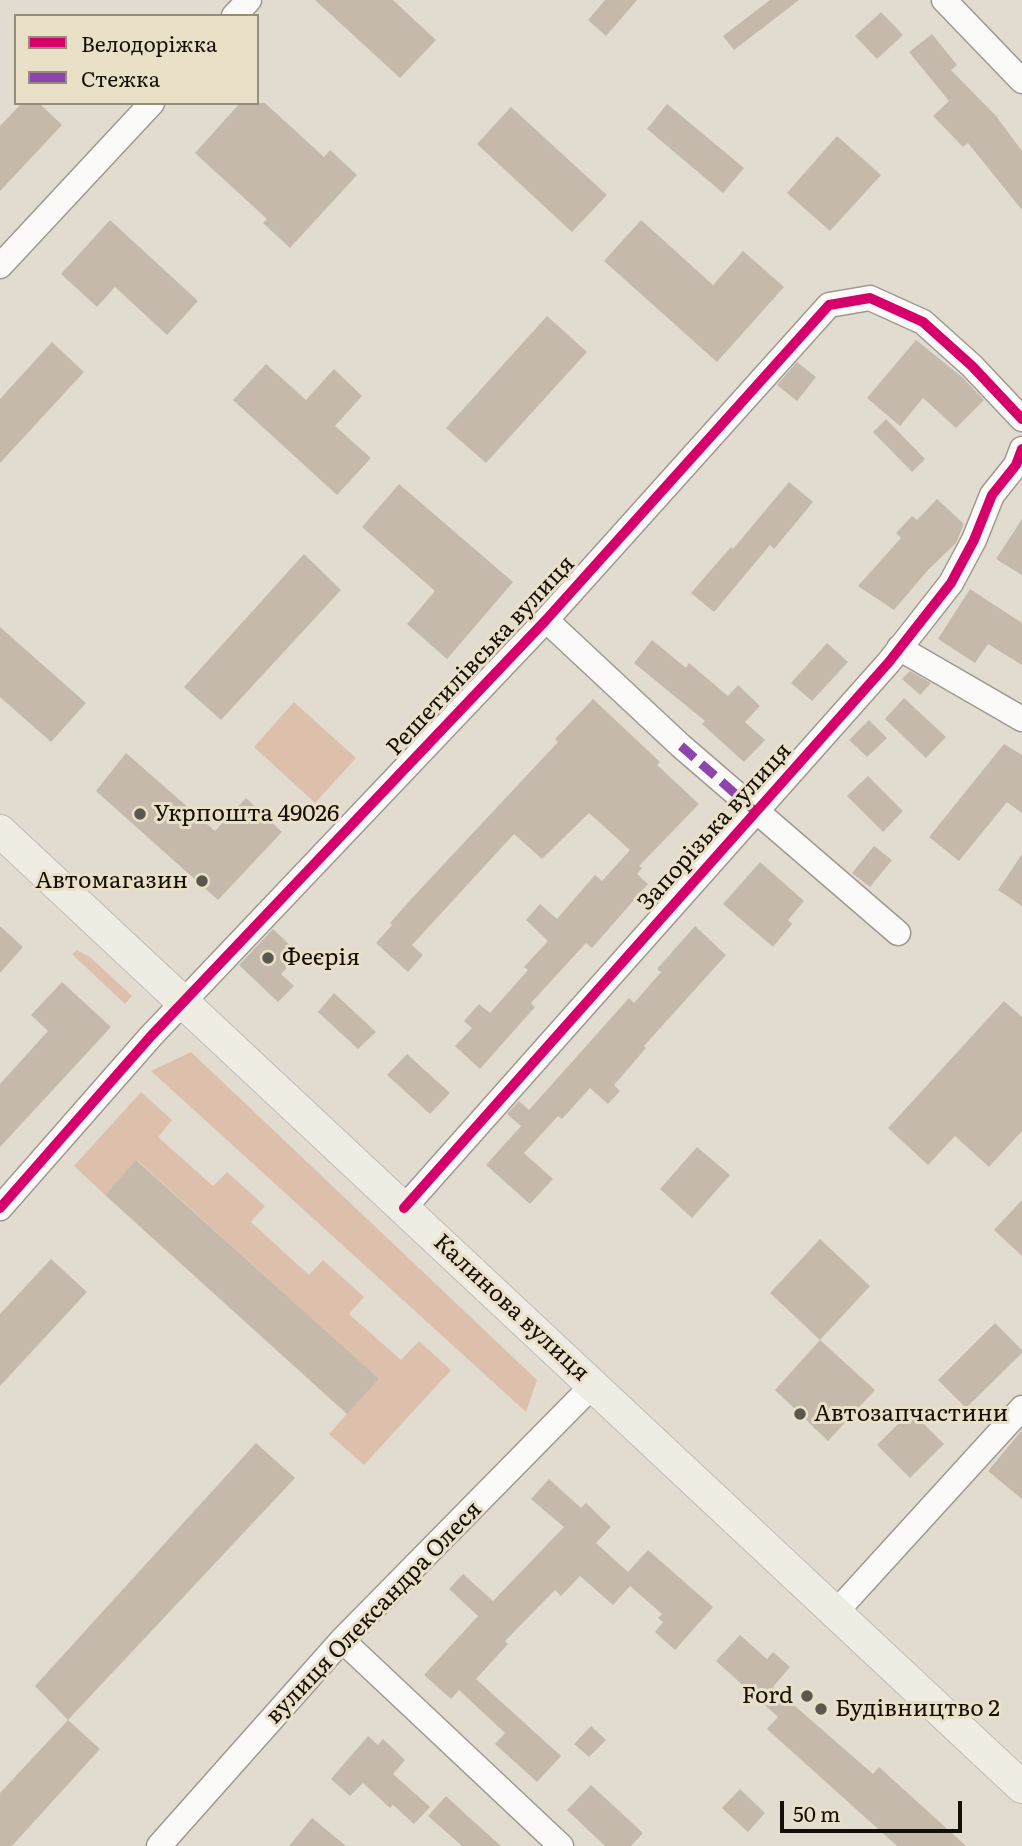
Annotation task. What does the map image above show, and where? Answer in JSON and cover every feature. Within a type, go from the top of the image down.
[{"type":"main road","name":"Калинова вулиця","points":[[0,831],[1022,1787]]},
{"type":"street","points":[[236,14],[249,0]]},
{"type":"street","points":[[944,0],[1022,81]]},
{"type":"street","points":[[0,266],[150,105]]},
{"type":"street","name":"Решетилівська вулиця","points":[[0,1208],[184,1001],[546,620],[829,305],[870,298],[923,322],[972,366],[1022,419]]},
{"type":"street","name":"Запорізька вулиця","points":[[404,1208],[900,648],[951,583],[974,540],[992,495],[1020,461]]},
{"type":"street","points":[[546,620],[681,746],[898,933]]},
{"type":"street","points":[[900,648],[1022,719]]},
{"type":"street","name":"вулиця Олександра Олеся","points":[[159,1846],[342,1640],[593,1385]]},
{"type":"street","points":[[836,1612],[1022,1408]]},
{"type":"street","points":[[342,1640],[561,1846]]},
{"type":"shaded area","points":[[294,702],[356,758],[315,803],[254,747]]},
{"type":"shaded area","points":[[77,950],[90,957],[132,996],[125,1004],[72,954]]},
{"type":"shaded area","points":[[191,1052],[537,1380],[526,1412],[151,1071]]},
{"type":"shaded area","points":[[141,1092],[172,1120],[158,1137],[213,1186],[227,1172],[265,1206],[251,1222],[309,1275],[323,1260],[364,1297],[349,1314],[401,1360],[419,1341],[451,1370],[364,1465],[329,1434],[378,1379],[137,1160],[105,1195],[74,1166]]},
{"type":"building","points":[[315,0],[393,0],[436,40],[400,78]]},
{"type":"building","points":[[605,0],[637,0],[606,36],[588,20]]},
{"type":"building","points":[[770,0],[799,0],[734,50],[723,36]]},
{"type":"building","points":[[881,12],[903,35],[877,59],[855,36]]},
{"type":"building","points":[[932,34],[957,65],[951,70],[996,116],[1022,151],[1022,210],[968,143],[963,147],[933,116],[949,101],[909,52]]},
{"type":"building","points":[[265,103],[324,157],[330,150],[357,175],[290,248],[263,223],[267,219],[195,153],[238,105]]},
{"type":"building","points":[[667,104],[744,168],[723,193],[647,129]]},
{"type":"building","points":[[20,105],[41,105],[62,125],[0,191],[0,126]]},
{"type":"building","points":[[511,107],[607,195],[572,232],[477,144]]},
{"type":"building","points":[[837,136],[881,175],[830,231],[787,193]]},
{"type":"building","points":[[110,220],[198,301],[167,335],[115,287],[97,307],[61,274]]},
{"type":"building","points":[[641,220],[713,285],[743,251],[784,287],[717,362],[604,261]]},
{"type":"building","points":[[547,316],[587,352],[486,463],[446,428]]},
{"type":"building","points":[[916,340],[962,377],[984,400],[956,428],[923,398],[900,426],[867,398]]},
{"type":"building","points":[[52,342],[84,372],[0,463],[0,399]]},
{"type":"building","points":[[797,362],[816,377],[797,401],[777,385]]},
{"type":"building","points":[[266,364],[306,400],[334,369],[362,396],[335,426],[371,458],[337,495],[233,400]]},
{"type":"building","points":[[886,419],[925,459],[912,472],[873,432]]},
{"type":"building","points":[[789,482],[813,502],[774,549],[770,545],[714,612],[691,593],[731,547],[733,549]]},
{"type":"building","points":[[399,484],[513,582],[447,659],[407,624],[435,591],[362,527]]},
{"type":"building","points":[[937,499],[964,524],[956,543],[928,570],[894,610],[858,586],[901,538],[896,533],[912,516],[917,520]]},
{"type":"building","points":[[1022,519],[1022,575],[996,559]]},
{"type":"building","points":[[304,554],[341,590],[221,720],[184,687]]},
{"type":"building","points":[[970,589],[1022,623],[1022,665],[988,644],[975,663],[938,639]]},
{"type":"building","points":[[0,627],[86,703],[51,742],[0,697]]},
{"type":"building","points":[[652,640],[686,668],[689,663],[728,696],[738,685],[760,706],[745,722],[765,740],[744,762],[702,724],[705,721],[634,663]]},
{"type":"building","points":[[827,643],[848,662],[812,701],[791,683]]},
{"type":"building","points":[[910,671],[931,683],[920,695],[902,679]]},
{"type":"building","points":[[904,698],[946,737],[926,758],[885,719]]},
{"type":"building","points":[[593,699],[660,762],[657,765],[699,804],[639,866],[642,868],[637,874],[648,884],[592,948],[586,943],[531,1003],[535,1007],[480,1069],[455,1046],[472,1028],[464,1021],[479,1004],[490,1013],[528,970],[524,967],[548,941],[526,920],[540,904],[557,919],[595,875],[602,881],[630,850],[589,813],[542,859],[514,834],[412,945],[423,955],[408,972],[376,943],[414,896],[558,742],[555,739]]},
{"type":"building","points":[[869,720],[887,738],[867,757],[849,740]]},
{"type":"building","points":[[1004,744],[1022,755],[1022,813],[1007,802],[959,861],[929,837]]},
{"type":"building","points":[[126,753],[215,831],[246,798],[282,832],[218,900],[96,791]]},
{"type":"building","points":[[868,776],[903,811],[883,832],[847,796]]},
{"type":"building","points":[[874,846],[892,860],[870,887],[852,873]]},
{"type":"building","points":[[1022,854],[1022,906],[998,890]]},
{"type":"building","points":[[760,862],[804,901],[788,920],[792,924],[773,947],[723,904]]},
{"type":"building","points":[[0,926],[23,947],[0,973]]},
{"type":"building","points":[[695,926],[726,955],[644,1046],[646,1048],[614,1085],[620,1091],[608,1104],[590,1088],[562,1119],[558,1116],[524,1153],[553,1179],[530,1204],[486,1165],[521,1126],[507,1114],[519,1101],[529,1110],[629,998],[634,1003],[661,972],[657,969]]},
{"type":"building","name":"Феєрія","points":[[273,929],[300,955],[281,974],[294,986],[278,1002],[239,965]]},
{"type":"building","points":[[62,982],[111,1027],[0,1147],[0,1084],[48,1031],[31,1015]]},
{"type":"building","points":[[334,993],[376,1032],[358,1049],[318,1012]]},
{"type":"building","points":[[1004,1001],[1022,1017],[1022,1131],[989,1167],[955,1136],[928,1165],[888,1128]]},
{"type":"building","points":[[407,1054],[450,1093],[430,1114],[387,1075]]},
{"type":"building","points":[[697,1147],[730,1175],[692,1218],[660,1189]]},
{"type":"building","points":[[136,1160],[379,1379],[347,1414],[105,1195]]},
{"type":"building","points":[[1022,1200],[1022,1256],[994,1230]]},
{"type":"building","points":[[820,1239],[870,1286],[820,1340],[770,1293]]},
{"type":"building","points":[[51,1259],[87,1292],[0,1386],[0,1314]]},
{"type":"building","points":[[995,1323],[1022,1353],[966,1408],[938,1380]]},
{"type":"building","points":[[820,1340],[875,1390],[828,1441],[775,1390]]},
{"type":"building","points":[[911,1411],[944,1444],[910,1478],[877,1445]]},
{"type":"building","points":[[1022,1430],[1022,1499],[988,1471]]},
{"type":"building","points":[[256,1443],[295,1478],[68,1720],[35,1686]]},
{"type":"building","points":[[549,1479],[581,1508],[586,1503],[611,1527],[596,1543],[628,1572],[648,1550],[713,1607],[675,1650],[655,1632],[663,1622],[658,1618],[662,1614],[630,1586],[613,1605],[580,1576],[561,1596],[555,1590],[505,1641],[508,1644],[476,1679],[561,1756],[537,1782],[495,1744],[505,1733],[459,1690],[451,1699],[424,1675],[478,1616],[449,1589],[463,1574],[493,1601],[564,1527],[531,1499]]},
{"type":"building","points":[[740,1635],[767,1659],[773,1652],[790,1667],[773,1687],[873,1774],[879,1767],[966,1846],[897,1846],[767,1729],[778,1717],[716,1661]]},
{"type":"building","points":[[68,1720],[100,1749],[12,1846],[0,1846],[0,1793]]},
{"type":"building","points":[[591,1726],[606,1740],[589,1757],[574,1744]]},
{"type":"building","points":[[368,1736],[378,1745],[383,1739],[405,1760],[393,1774],[430,1807],[414,1824],[393,1805],[390,1808],[363,1783],[350,1796],[331,1779]]},
{"type":"building","points":[[591,1785],[643,1833],[631,1846],[605,1846],[567,1810]]},
{"type":"building","points":[[740,1789],[765,1813],[748,1832],[722,1808]]},
{"type":"building","points":[[446,1796],[501,1846],[462,1846],[428,1816]]},
{"type":"building","points":[[312,1818],[346,1846],[289,1846]]},
{"type":"marked path","points":[[681,746],[756,812]]},
{"type":"cycle path","points":[[0,1208],[151,1036],[546,620],[829,305],[870,298],[923,322],[972,366],[1022,419]]},
{"type":"cycle path","points":[[404,1208],[889,662],[951,583],[974,540],[992,495],[1016,465],[1022,449]]},
{"type":"place","name":"Укрпошта 49026","points":[[140,814]]},
{"type":"place","name":"Автомагазин","points":[[202,881]]},
{"type":"place","name":"Феєрія","points":[[268,958]]},
{"type":"place","name":"Автозапчастини","points":[[800,1414]]},
{"type":"place","name":"Ford","points":[[807,1696]]},
{"type":"place","name":"Будівництво 2","points":[[821,1709]]}]
